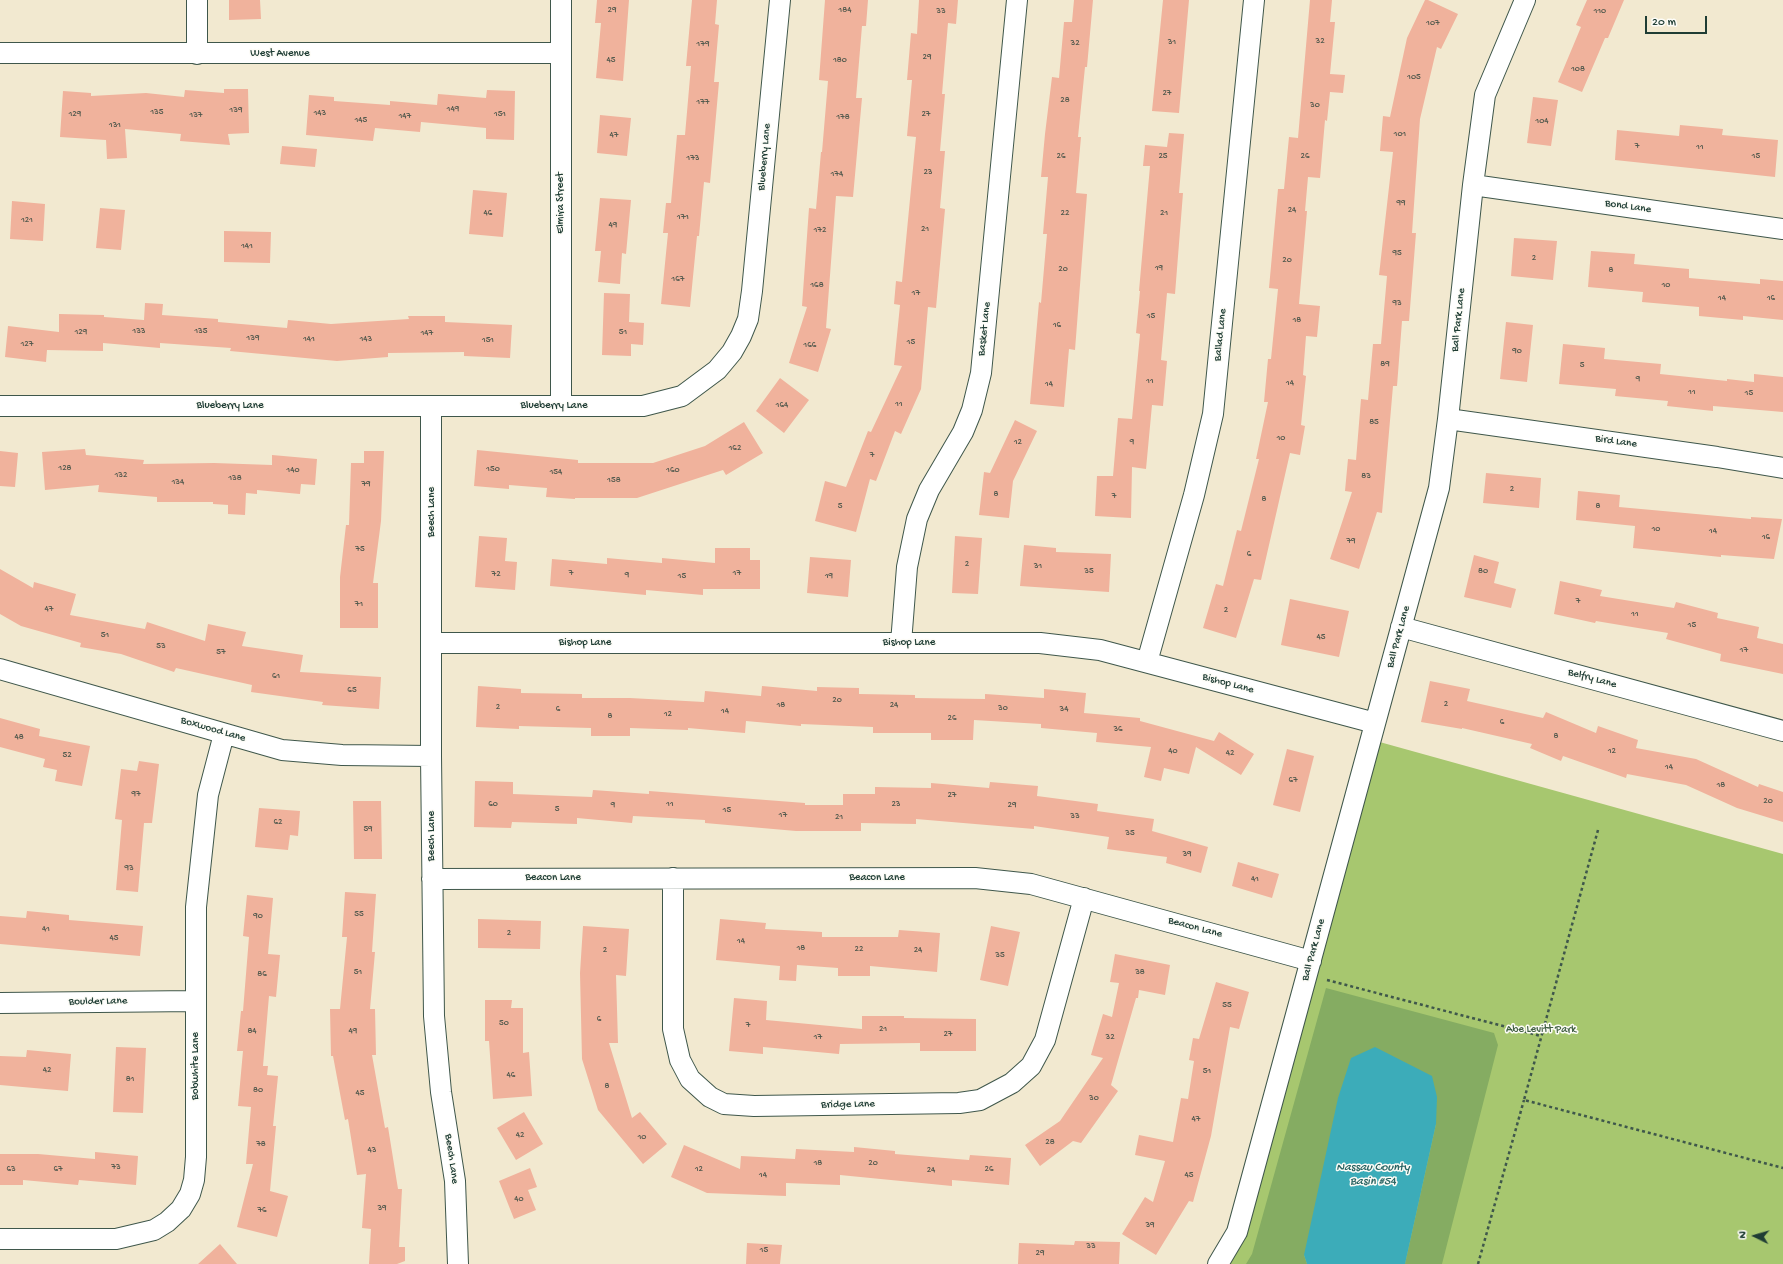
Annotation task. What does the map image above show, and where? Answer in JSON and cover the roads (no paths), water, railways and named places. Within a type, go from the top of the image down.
[{"type":"street","points":[[197,0],[197,54]]},
{"type":"street","name":"Elmira Street","points":[[561,0],[561,406]]},
{"type":"street","name":"Blueberry Lane","points":[[0,406],[643,406],[682,396],[717,370],[732,352],[748,319],[780,0]]},
{"type":"street","name":"Basket Lane","points":[[900,643],[907,567],[917,519],[929,490],[963,432],[972,410],[981,373],[1017,0]]},
{"type":"street","name":"Ballad Lane","points":[[1147,662],[1194,495],[1213,414],[1254,0]]},
{"type":"street","name":"Ball Park Lane","points":[[1218,1264],[1237,1232],[1439,488],[1448,419],[1472,185],[1485,95],[1525,0]]},
{"type":"street","name":"West Avenue","points":[[0,53],[561,53]]},
{"type":"street","name":"Bond Lane","points":[[1472,185],[1783,229]]},
{"type":"street","name":"Beech Lane","points":[[431,407],[431,756],[434,1016],[441,1092],[455,1181],[458,1264]]},
{"type":"street","name":"Bird Lane","points":[[1448,419],[1701,454],[1783,468]]},
{"type":"street","name":"Belfry Lane","points":[[1401,627],[1783,731]]},
{"type":"street","name":"Bishop Lane","points":[[432,643],[1040,643],[1100,650],[1375,723]]},
{"type":"street","name":"Boxwood Lane","points":[[0,669],[282,750],[342,755],[431,756]]},
{"type":"street","name":"Bobwhite Lane","points":[[0,1239],[116,1238],[154,1230],[167,1222],[181,1208],[190,1194],[194,1180],[196,1157],[196,907],[208,795],[224,734]]},
{"type":"street","name":"Bridge Lane","points":[[673,878],[672,1028],[680,1060],[690,1078],[710,1097],[724,1104],[754,1106],[959,1103],[980,1100],[1012,1083],[1031,1066],[1045,1040],[1084,898]]},
{"type":"street","name":"Beacon Lane","points":[[432,879],[974,878],[1031,884],[1084,898],[1309,967]]},
{"type":"street","name":"Boulder Lane","points":[[0,1003],[195,1001]]},
{"type":"water","name":"Nassau County Basin #54","points":[[1375,1047],[1432,1076],[1437,1097],[1436,1124],[1405,1264],[1307,1264],[1304,1255],[1338,1098],[1351,1058]]},
{"type":"park label","name":"Abe Levitt Park","points":[[1541,1030]]}]
